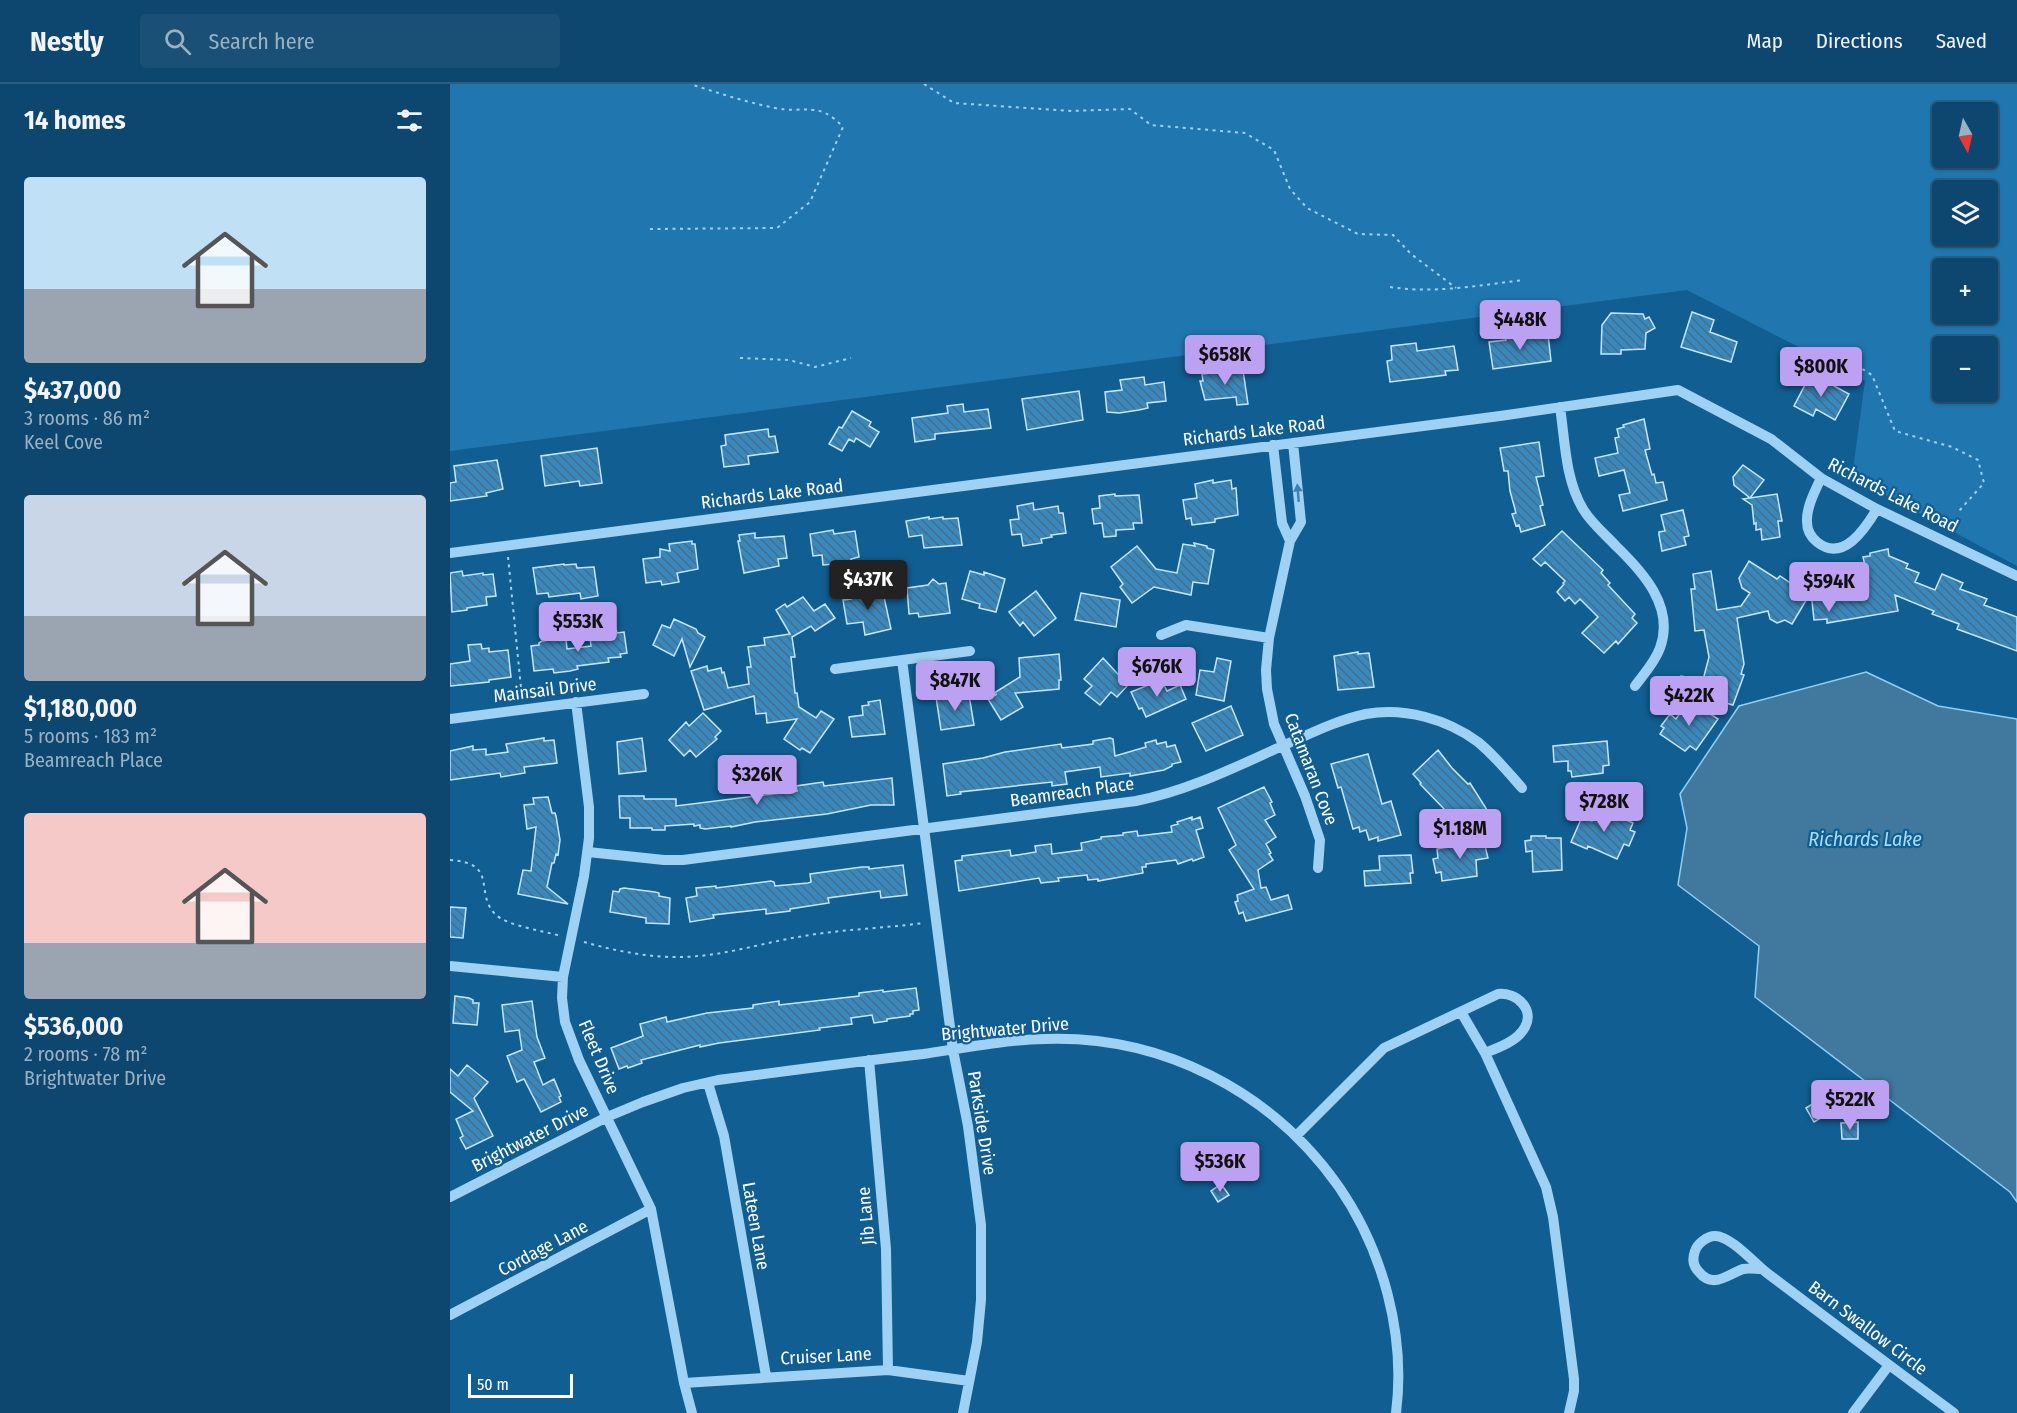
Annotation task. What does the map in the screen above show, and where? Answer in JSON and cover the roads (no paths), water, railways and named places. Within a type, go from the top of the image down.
[{"type":"street","name":"Richards Lake Road","points":[[450,553],[1678,390],[1771,439],[1821,478],[1877,509],[2017,576]]},
{"type":"street","points":[[1560,407],[1569,475],[1574,492],[1592,521],[1642,572],[1660,604],[1663,634],[1660,648],[1655,659],[1635,686]]},
{"type":"street","name":"Catamaran Cove","points":[[1293,442],[1300,522],[1290,541],[1269,638],[1267,690],[1274,724],[1305,796],[1320,840],[1318,868]]},
{"type":"street","name":"Catamaran Cove","points":[[1274,445],[1282,523],[1290,541]]},
{"type":"street","points":[[1821,478],[1806,525],[1811,538],[1824,548],[1840,549],[1852,542],[1877,509]]},
{"type":"street","points":[[1161,635],[1186,625],[1269,638]]},
{"type":"street","points":[[835,669],[970,651]]},
{"type":"street","name":"Parkside Drive","points":[[902,660],[953,1050],[968,1126],[981,1225],[981,1300],[977,1342],[963,1413]]},
{"type":"street","name":"Mainsail Drive","points":[[450,719],[644,694]]},
{"type":"street","name":"Fleet Drive","points":[[576,702],[589,807],[588,852],[563,977],[562,998],[565,1022],[572,1045],[651,1209],[684,1383],[692,1413]]},
{"type":"street","name":"Beamreach Place","points":[[588,852],[683,860],[1156,797],[1184,789],[1331,724],[1357,716],[1390,712],[1415,714],[1452,727],[1477,742],[1522,788]]},
{"type":"street","points":[[450,966],[563,977]]},
{"type":"street","points":[[1296,1136],[1384,1048],[1498,994],[1507,993],[1518,997],[1527,1015],[1526,1027],[1501,1047],[1485,1053]]},
{"type":"street","points":[[1461,1012],[1485,1053],[1543,1178],[1549,1200],[1574,1379],[1569,1413]]},
{"type":"street","name":"Brightwater Drive","points":[[450,1197],[607,1118],[683,1088],[869,1060],[1044,1039],[1094,1041],[1132,1047],[1173,1058],[1241,1091],[1265,1108],[1296,1136],[1328,1171],[1348,1200],[1368,1237],[1382,1275],[1395,1332],[1398,1362],[1396,1413]]},
{"type":"street","name":"Jib Lane","points":[[869,1060],[886,1249],[888,1370]]},
{"type":"street","name":"Lateen Lane","points":[[708,1083],[724,1136],[766,1376]]},
{"type":"street","name":"Cordage Lane","points":[[450,1315],[651,1209]]},
{"type":"street","name":"Barn Swallow Circle","points":[[1761,1269],[1745,1269],[1722,1281],[1711,1281],[1695,1268],[1693,1258],[1695,1249],[1703,1240],[1716,1236],[1730,1241],[1761,1269],[1954,1413]]},
{"type":"street","points":[[1853,1413],[1889,1365]]},
{"type":"street","name":"Cruiser Lane","points":[[684,1383],[888,1370],[969,1382]]},
{"type":"water","name":"Richards Lake","points":[[1866,672],[1938,706],[2017,719],[2017,1202],[2010,1192],[1755,997],[1759,946],[1678,885],[1687,828],[1680,794],[1739,706]]}]
